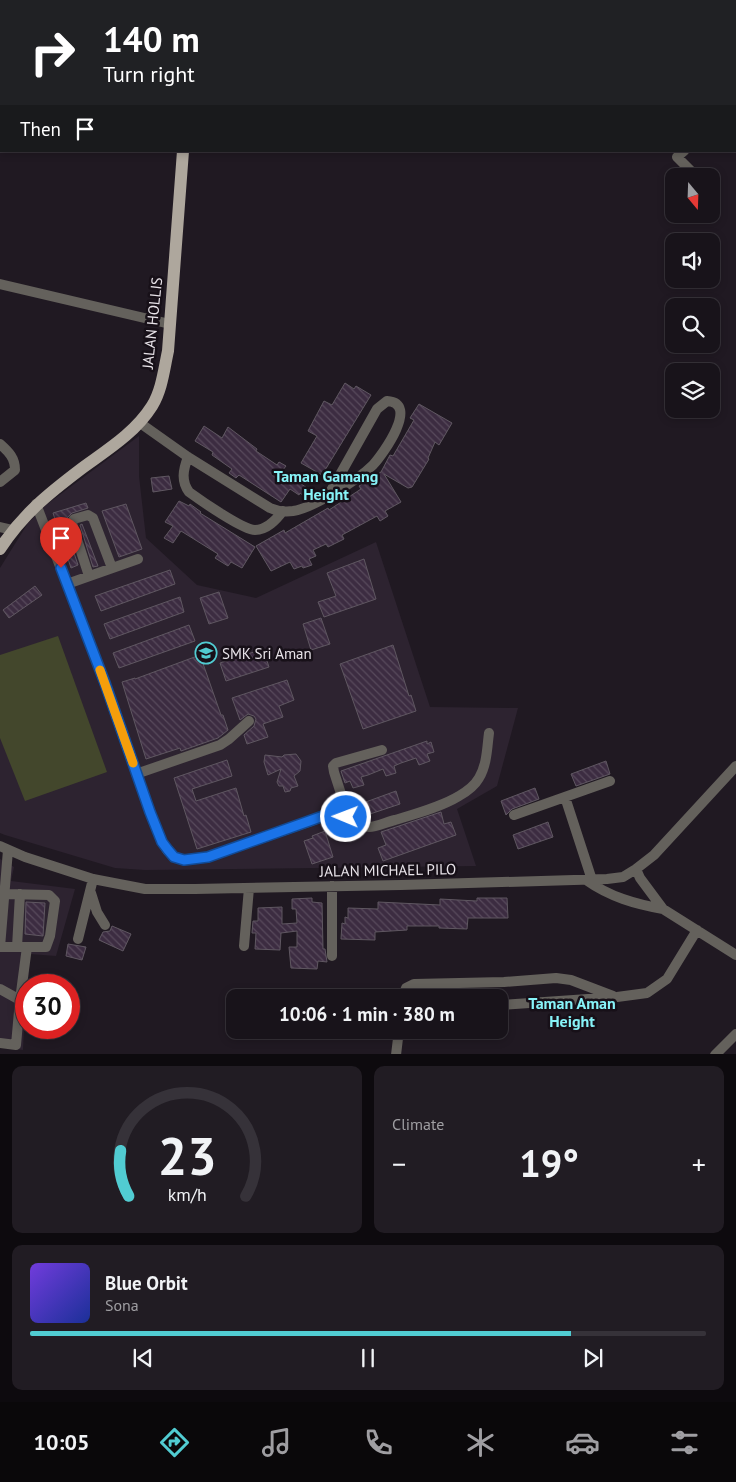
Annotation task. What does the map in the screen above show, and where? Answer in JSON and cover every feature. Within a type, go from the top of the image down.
[{"type":"main road","name":"JALAN HOLLIS","points":[[0,549],[6,528],[120,441],[140,423],[153,404],[162,383],[168,351],[183,152]]},
{"type":"street","points":[[678,153],[690,168]]},
{"type":"street","points":[[0,284],[170,324]]},
{"type":"street","points":[[140,423],[188,457],[270,508],[277,511],[293,511],[328,496],[363,473],[373,464],[398,427],[400,419],[399,407],[392,401],[387,401],[377,409],[328,496]]},
{"type":"street","points":[[0,444],[13,456],[15,464],[15,470],[0,482]]},
{"type":"street","points":[[188,457],[183,474],[186,487],[190,492],[238,523],[252,530],[262,530],[277,520],[283,511]]},
{"type":"street","points":[[36,504],[105,683],[136,774],[162,842],[174,857],[184,860],[208,857],[326,815],[337,813],[363,826],[376,826],[424,811],[459,796],[478,779],[486,758],[489,733]]},
{"type":"street","points":[[89,576],[72,527],[74,519],[88,515],[93,518],[112,568]]},
{"type":"street","points":[[67,584],[138,559]]},
{"type":"street","points":[[136,774],[220,745],[249,721]]},
{"type":"street","points":[[346,817],[333,766],[336,763],[382,750]]},
{"type":"street","name":"JALAN MICHAEL PILO","points":[[4,848],[93,879],[145,888],[249,888],[607,880],[623,877],[636,870],[654,855],[736,766]]},
{"type":"street","points":[[514,815],[610,781]]},
{"type":"street","points":[[565,797],[589,880],[601,891],[641,905],[664,909]]},
{"type":"street","points":[[4,848],[4,894],[0,947],[46,947],[50,936],[55,901],[49,895],[4,894]]},
{"type":"street","points":[[636,870],[664,909],[736,955]]},
{"type":"street","points":[[78,939],[93,879]]},
{"type":"street","points":[[332,886],[332,956]]},
{"type":"street","points":[[244,946],[249,888]]},
{"type":"street","points":[[90,892],[97,912],[105,925]]},
{"type":"street","points":[[20,894],[21,974]]},
{"type":"street","points":[[508,1004],[647,993],[667,979],[697,930]]},
{"type":"street","points":[[406,989],[414,984],[504,982],[556,978],[571,980],[616,997]]},
{"type":"street","points":[[0,989],[15,997]]},
{"type":"street","points":[[715,1054],[736,1034]]},
{"type":"street","points":[[0,1043],[16,1045],[17,1039]]},
{"type":"street","points":[[396,1054],[397,1039]]},
{"type":"shaded area","name":"SMK Sri Aman","points":[[139,436],[139,476],[146,538],[197,585],[256,598],[376,542],[430,707],[518,708],[497,786],[457,809],[476,866],[145,870],[115,868],[0,833],[0,568],[28,523],[46,505]]},
{"type":"shaded area","points":[[0,859],[14,867],[11,881],[75,889],[56,956],[30,954],[29,974],[15,974],[15,1039],[24,1039],[23,1050],[0,1047]]},
{"type":"green space","points":[[58,636],[107,772],[25,801],[0,738],[0,655]]},
{"type":"building","points":[[345,383],[354,389],[356,386],[371,395],[322,475],[301,463],[317,436],[308,431],[324,401],[332,405]]},
{"type":"building","points":[[419,404],[452,423],[439,445],[435,442],[429,459],[412,487],[408,488],[384,474],[401,502],[385,511],[388,516],[380,521],[377,516],[342,535],[344,539],[328,547],[326,544],[313,550],[316,556],[309,559],[312,565],[294,569],[290,562],[271,571],[256,546],[284,530],[285,533],[328,508],[329,510],[361,489],[359,486],[381,472],[390,455],[393,456],[414,420],[410,418]]},
{"type":"building","points":[[204,426],[222,438],[228,427],[257,449],[256,451],[277,465],[279,462],[286,466],[282,471],[310,490],[304,496],[290,489],[281,502],[239,475],[236,478],[229,473],[232,469],[212,455],[213,452],[195,441]]},
{"type":"building","points":[[169,476],[172,489],[153,492],[151,478]]},
{"type":"building","points":[[179,501],[189,506],[190,504],[200,513],[255,547],[242,568],[231,562],[228,566],[215,558],[218,554],[181,531],[173,543],[164,538],[173,526],[165,522]]},
{"type":"building","points":[[86,503],[88,508],[72,513],[66,519],[66,529],[78,565],[71,568],[53,513]]},
{"type":"building","points":[[126,504],[142,549],[119,557],[102,511]]},
{"type":"building","points":[[82,524],[98,566],[93,567],[80,525]]},
{"type":"building","points":[[364,559],[376,599],[324,617],[318,602],[336,596],[327,573]]},
{"type":"building","points":[[170,570],[175,584],[101,611],[95,596]]},
{"type":"building","points":[[35,586],[42,595],[9,618],[3,610]]},
{"type":"building","points":[[219,592],[228,618],[209,624],[200,598]]},
{"type":"building","points":[[180,597],[184,612],[110,639],[104,624]]},
{"type":"building","points":[[321,618],[330,644],[311,650],[303,624]]},
{"type":"building","points":[[189,625],[195,641],[119,668],[113,653]]},
{"type":"building","points":[[393,645],[409,696],[411,695],[416,711],[363,729],[340,664]]},
{"type":"building","points":[[263,649],[269,667],[226,681],[220,663]]},
{"type":"building","points":[[200,655],[228,730],[218,738],[181,751],[180,748],[146,759],[122,682]]},
{"type":"building","points":[[287,680],[294,700],[279,706],[283,717],[263,724],[268,737],[247,744],[244,735],[254,726],[256,719],[248,714],[240,720],[232,698]]},
{"type":"building","points":[[427,741],[427,744],[431,742],[434,752],[427,754],[430,761],[419,765],[416,758],[401,763],[394,766],[396,773],[386,776],[383,769],[361,777],[364,785],[353,788],[350,781],[345,783],[341,771]]},
{"type":"building","points":[[296,754],[301,761],[300,771],[294,776],[298,786],[285,792],[283,786],[279,786],[277,782],[281,769],[268,775],[264,762],[265,755],[282,757],[284,755]]},
{"type":"building","points":[[227,760],[232,776],[192,789],[196,801],[236,788],[251,832],[197,849],[174,778]]},
{"type":"building","points":[[606,761],[610,774],[576,786],[571,774]]},
{"type":"building","points":[[535,788],[539,799],[512,809],[506,815],[501,801]]},
{"type":"building","points":[[396,791],[400,804],[367,815],[363,803]]},
{"type":"building","points":[[441,812],[444,824],[451,822],[456,835],[383,861],[378,848],[386,845],[381,832]]},
{"type":"building","points":[[548,822],[553,837],[518,849],[513,835]]},
{"type":"building","points":[[325,831],[333,857],[312,864],[304,841]]},
{"type":"building","points":[[312,898],[312,902],[322,903],[323,949],[325,949],[327,962],[318,961],[317,969],[291,968],[289,947],[297,947],[297,931],[281,933],[280,950],[255,949],[256,933],[252,933],[253,921],[258,921],[258,908],[282,907],[282,924],[297,923],[296,909],[292,909],[292,899]]},
{"type":"building","points":[[477,898],[507,898],[508,918],[468,918],[467,929],[439,928],[439,926],[407,926],[407,930],[375,932],[375,940],[341,939],[342,923],[345,924],[345,917],[348,918],[348,908],[378,909],[378,902],[440,905],[440,899],[477,901]]},
{"type":"building","points":[[26,902],[45,903],[43,936],[25,934]]},
{"type":"building","points":[[112,926],[131,934],[123,951],[99,940],[103,932],[110,931]]},
{"type":"building","points":[[68,944],[86,947],[82,960],[66,956]]},
{"type":"slow traffic","points":[[100,670],[133,763]]},
{"type":"place","name":"SMK Sri Aman","points":[[206,653]]},
{"type":"district","name":"Taman Gamang Height","points":[[326,485]]},
{"type":"district","name":"Taman Aman Height","points":[[572,1012]]},
{"type":"route","points":[[61,568],[105,683],[150,812],[162,842],[174,857],[184,860],[195,860],[208,857],[326,815],[337,813],[346,817]]}]
